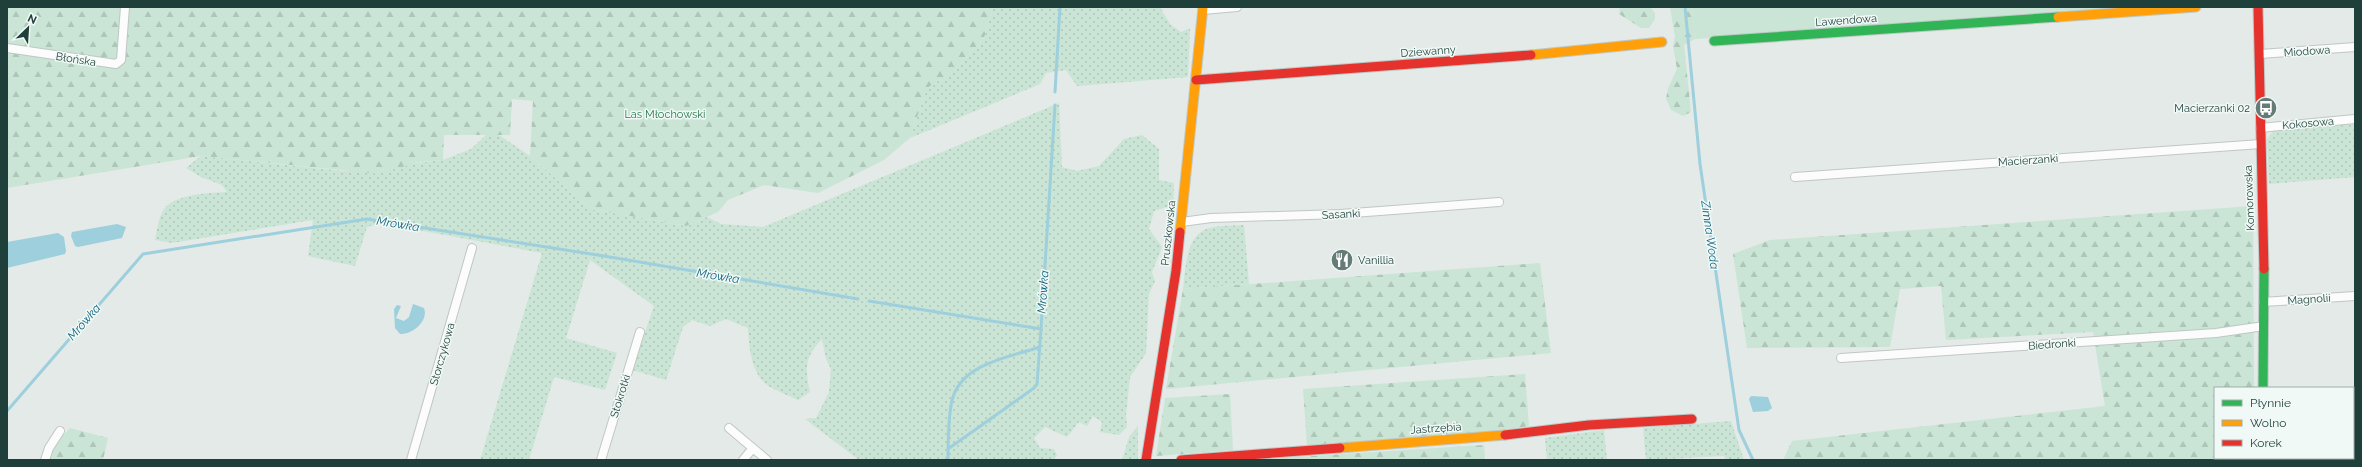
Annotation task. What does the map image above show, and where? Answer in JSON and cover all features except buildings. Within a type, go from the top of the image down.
[{"type":"street","name":"Błońska","points":[[7,48],[102,64],[116,64],[121,60],[124,7]]},
{"type":"street","points":[[1203,8],[1237,7]]},
{"type":"street","name":"Lawendowa","points":[[1714,41],[2196,7]]},
{"type":"street","name":"Komorowska","points":[[2258,7],[2264,326],[2263,387]]},
{"type":"street","name":"Pruszkowska","points":[[1146,460],[1182,222],[1203,8]]},
{"type":"street","name":"Dziewanny","points":[[1196,80],[1522,56],[1662,42]]},
{"type":"street","name":"Miodowa","points":[[2260,54],[2355,47]]},
{"type":"street","name":"Kokosowa","points":[[2260,128],[2355,119]]},
{"type":"street","name":"Macierzanki","points":[[1795,176],[2260,144]]},
{"type":"street","name":"Sasanki","points":[[1182,222],[1211,218],[1340,214],[1499,202]]},
{"type":"street","name":"Storczykowa","points":[[411,460],[472,248]]},
{"type":"street","name":"Magnolii","points":[[2263,302],[2355,296]]},
{"type":"street","name":"Biedronki","points":[[1841,358],[2216,333],[2264,326]]},
{"type":"street","name":"Stokrotki","points":[[601,460],[640,332]]},
{"type":"street","name":"Jastrzębia","points":[[1181,460],[1522,434],[1590,425],[1692,419]]},
{"type":"street","points":[[729,428],[767,460]]},
{"type":"street","points":[[45,460],[49,448],[60,431]]},
{"type":"street","points":[[743,460],[753,448]]},
{"type":"green space","name":"Las Młochowski","points":[[7,7],[993,7],[984,38],[953,72],[927,88],[910,138],[884,160],[818,193],[764,185],[728,200],[718,212],[686,226],[591,209],[530,156],[533,101],[512,99],[510,135],[444,135],[443,160],[418,162],[379,174],[201,156],[7,188]]},
{"type":"green space","points":[[993,7],[1160,7],[1170,24],[1181,32],[1190,28],[1188,77],[1077,86],[1066,70],[1046,73],[1040,84],[910,138],[927,88],[953,72],[984,38]]},
{"type":"green space","points":[[1620,7],[1650,7],[1655,13],[1655,19],[1649,28],[1641,28],[1619,14]]},
{"type":"green space","points":[[1670,7],[1692,7],[1695,39],[1684,45],[1691,112],[1683,116],[1671,110],[1666,99],[1668,88],[1677,69],[1673,46],[1675,37]]},
{"type":"green space","points":[[1692,7],[2147,7],[1695,39]]},
{"type":"green space","points":[[1059,103],[1062,167],[1077,171],[1099,166],[1124,139],[1142,135],[1159,149],[1159,180],[1174,183],[1173,205],[1154,211],[1149,229],[1162,247],[1152,272],[1155,281],[1149,294],[1146,353],[1130,377],[1126,415],[1127,427],[1119,435],[1100,432],[1102,422],[1093,416],[1087,426],[1079,422],[1067,437],[1045,427],[1034,438],[1040,448],[1054,449],[1057,455],[1054,460],[859,460],[805,419],[816,418],[829,392],[831,369],[826,359],[822,339],[812,352],[807,364],[807,376],[810,392],[798,400],[767,385],[762,380],[757,374],[752,359],[748,328],[726,319],[710,326],[692,320],[683,327],[666,380],[632,370],[654,306],[590,260],[566,338],[617,353],[605,390],[554,377],[529,460],[480,460],[542,253],[380,223],[367,227],[355,266],[308,256],[313,220],[172,243],[155,240],[162,213],[166,207],[173,202],[181,198],[200,194],[227,192],[222,185],[201,177],[186,168],[201,156],[343,171],[443,160],[471,149],[486,135],[499,135],[530,156],[591,209],[686,226],[707,217],[721,224],[763,227]]},
{"type":"green space","points":[[2355,124],[2355,177],[2269,184],[2267,139],[2274,130]]},
{"type":"green space","points":[[2253,206],[2254,387],[2214,387],[2214,459],[2255,460],[1783,460],[1792,441],[2105,406],[2093,332],[1946,340],[1941,286],[1900,289],[1890,347],[1747,348],[1733,254],[1770,240]]},
{"type":"green space","points":[[1244,225],[1249,284],[1183,289],[1188,253],[1191,244],[1196,237],[1202,231],[1214,227]]},
{"type":"green space","points":[[1540,263],[1551,353],[1166,389],[1183,289]]},
{"type":"green space","points":[[1525,374],[1529,426],[1485,433],[1307,445],[1303,389]]},
{"type":"green space","points":[[1230,394],[1233,450],[1156,456],[1165,398]]},
{"type":"green space","points":[[1731,421],[1744,460],[1726,460],[1724,456],[1646,460],[1643,428]]},
{"type":"green space","points":[[1138,426],[1138,460],[1122,460],[1129,437]]},
{"type":"green space","points":[[70,428],[108,438],[103,460],[48,460],[50,451]]},
{"type":"green space","points":[[1604,430],[1607,460],[1547,460],[1545,438]]},
{"type":"green space","points":[[1484,445],[1485,460],[1250,460]]},
{"type":"water","points":[[117,224],[126,227],[122,238],[78,247],[75,246],[71,236],[72,232]]},
{"type":"water","points":[[58,233],[64,237],[65,254],[7,268],[7,242]]},
{"type":"water","points":[[413,304],[424,308],[424,318],[414,330],[405,334],[400,334],[395,328],[394,309],[397,305],[401,306],[396,318],[404,321],[409,317]]},
{"type":"water","points":[[1751,396],[1768,397],[1772,408],[1768,411],[1753,412],[1749,399]]},
{"type":"waterway","name":"Mrówka","points":[[1055,92],[1060,7]]},
{"type":"waterway","name":"Zimna Woda","points":[[1685,7],[1700,164],[1739,430],[1753,460]]},
{"type":"waterway","name":"Mrówka","points":[[869,301],[1041,329],[1055,105]]},
{"type":"waterway","name":"Mrówka","points":[[7,411],[143,254],[367,219],[604,256],[858,299]]},
{"type":"waterway","points":[[948,460],[948,449],[1034,388],[1037,384],[1041,329]]},
{"type":"waterway","points":[[948,449],[950,409],[953,397],[967,376],[989,363],[1040,347]]},
{"type":"traffic: fast","points":[[1714,41],[2058,17]]},
{"type":"traffic: fast","points":[[2263,387],[2264,269]]},
{"type":"traffic: slow","points":[[1180,232],[1203,7]]},
{"type":"traffic: slow","points":[[2058,17],[2196,7]]},
{"type":"traffic: slow","points":[[1531,55],[1662,42]]},
{"type":"traffic: slow","points":[[1340,448],[1505,435]]},
{"type":"traffic: jam","points":[[2258,7],[2264,269]]},
{"type":"traffic: jam","points":[[1196,80],[1531,55]]},
{"type":"traffic: jam","points":[[1146,460],[1176,271],[1180,232]]},
{"type":"traffic: jam","points":[[1505,435],[1589,425],[1692,419]]},
{"type":"traffic: jam","points":[[1181,460],[1340,448]]},
{"type":"place","name":"Macierzanki 02","points":[[2266,108]]},
{"type":"place","name":"Vanillia","points":[[1342,260]]}]
